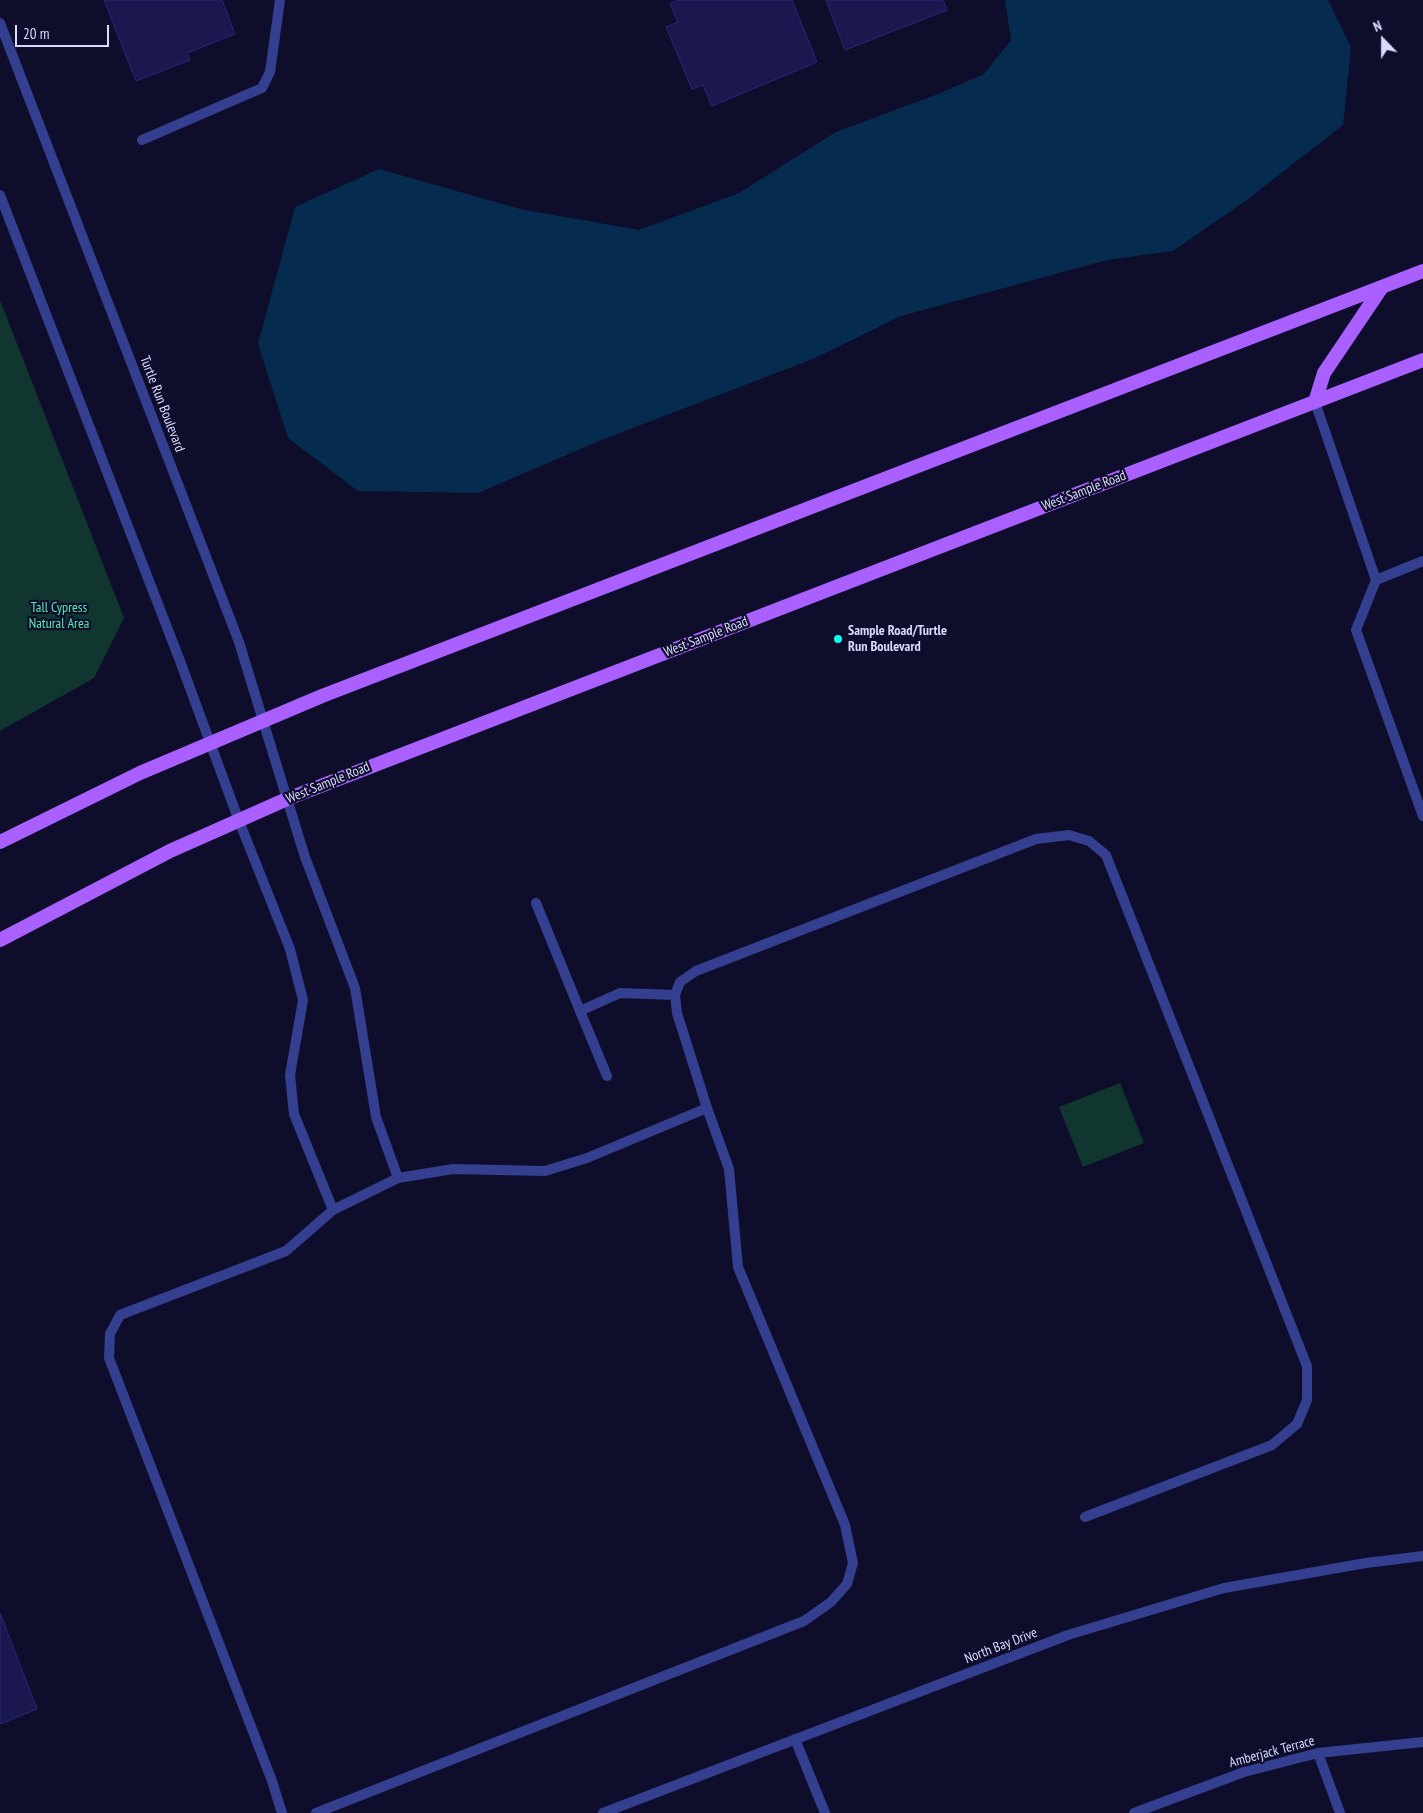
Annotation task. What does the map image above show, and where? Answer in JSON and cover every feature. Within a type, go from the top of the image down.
[{"type":"main road","points":[[0,842],[140,772],[262,720],[1423,271]]},
{"type":"main road","points":[[1315,402],[1324,373],[1382,287]]},
{"type":"main road","name":"West Sample Road","points":[[0,940],[170,850],[287,799],[1423,360]]},
{"type":"street","points":[[142,140],[262,88],[270,72],[280,0]]},
{"type":"street","name":"Turtle Run Boulevard","points":[[0,22],[239,642],[305,857],[355,988],[376,1117],[398,1178]]},
{"type":"street","points":[[0,196],[239,821],[290,949],[303,1000],[290,1074],[294,1114],[333,1210]]},
{"type":"street","points":[[1315,402],[1376,580],[1356,630],[1421,802],[1423,816]]},
{"type":"street","points":[[1376,580],[1423,561]]},
{"type":"street","points":[[316,1813],[804,1621],[831,1602],[847,1584],[852,1563],[845,1526],[738,1267],[729,1169],[707,1108],[677,1013],[675,995],[680,982],[696,971],[1036,839],[1069,835],[1089,841],[1106,855],[1307,1366],[1307,1400],[1297,1424],[1272,1445],[1085,1517]]},
{"type":"street","points":[[536,903],[607,1076]]},
{"type":"street","points":[[580,1011],[620,993],[675,995]]},
{"type":"street","points":[[282,1813],[272,1780],[109,1358],[110,1334],[120,1315],[286,1250],[333,1210],[398,1178],[453,1169],[545,1171],[587,1158],[707,1108]]},
{"type":"street","name":"North Bay Drive","points":[[603,1813],[1068,1635],[1224,1588],[1366,1563],[1423,1556]]},
{"type":"street","points":[[796,1739],[825,1813]]},
{"type":"street","name":"Amberjack Terrace","points":[[1134,1813],[1244,1772],[1318,1753],[1423,1742]]},
{"type":"street","points":[[1318,1753],[1340,1813]]},
{"type":"green space","name":"Tall Cypress Natural Area","points":[[0,300],[124,618],[94,678],[0,731]]},
{"type":"green space","points":[[1120,1083],[1144,1143],[1083,1167],[1059,1107]]},
{"type":"water","points":[[1005,0],[1328,0],[1351,47],[1343,125],[1248,199],[1173,251],[1107,260],[901,316],[813,359],[599,441],[478,493],[358,491],[288,438],[258,344],[295,207],[379,169],[520,209],[639,230],[739,193],[836,132],[938,94],[984,74],[1011,40]]},
{"type":"building","points":[[104,0],[222,0],[235,34],[187,53],[190,60],[136,81]]},
{"type":"building","points":[[679,0],[792,0],[817,62],[712,106],[703,85],[692,89],[666,27],[678,22],[670,4]]},
{"type":"building","points":[[826,0],[943,0],[947,10],[845,50]]},
{"type":"building","points":[[0,1613],[37,1709],[0,1724]]},
{"type":"place","name":"Sample Road/Turtle Run Boulevard","points":[[838,639]]}]
